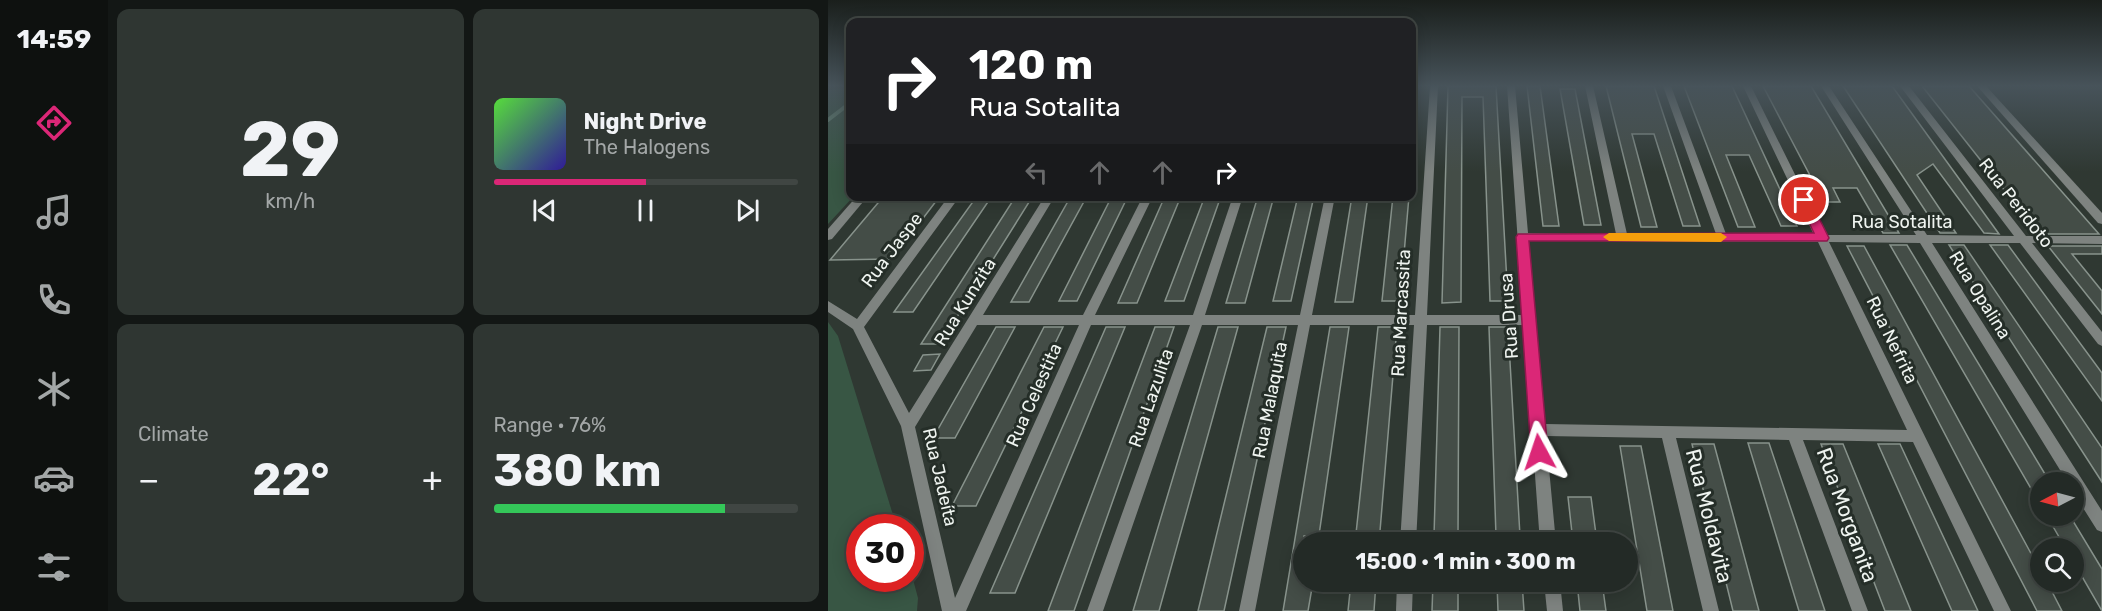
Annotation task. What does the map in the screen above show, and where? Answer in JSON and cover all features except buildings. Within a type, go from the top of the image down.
[{"type":"street","name":"Rua Marcassita","points":[[1409,532],[1432,115]]},
{"type":"street","name":"Rua Drusa","points":[[1513,115],[1547,532]]},
{"type":"street","points":[[1595,115],[1622,237]]},
{"type":"street","points":[[1677,115],[1722,237]]},
{"type":"street","name":"Rua Nefrita","points":[[1761,115],[2002,611]]},
{"type":"street","name":"Rua Opalina","points":[[1843,115],[2102,525]]},
{"type":"street","name":"Rua Peridoto","points":[[1926,115],[2102,341]]},
{"type":"street","points":[[2006,115],[2102,220]]},
{"type":"street","points":[[828,236],[859,201]]},
{"type":"street","name":"Rua Jaspe","points":[[858,326],[951,201]]},
{"type":"street","name":"Rua Kunzita","points":[[908,426],[1047,201]]},
{"type":"street","name":"Rua Celestita","points":[[958,611],[1088,318],[1146,201]]},
{"type":"street","name":"Rua Lazulita","points":[[1095,611],[1198,318],[1236,201]]},
{"type":"street","name":"Rua Malaquita","points":[[1247,611],[1329,201]]},
{"type":"street","name":"Rua Sotalita","points":[[1522,237],[2102,240]]},
{"type":"street","name":"Rua Jadeíta","points":[[828,306],[858,326],[908,426],[950,611]]},
{"type":"street","points":[[975,320],[1198,318],[1529,320]]},
{"type":"street","points":[[1537,429],[1919,436]]},
{"type":"street","name":"Rua Moldavita","points":[[1667,431],[1711,611]]},
{"type":"street","name":"Rua Morganita","points":[[1794,434],[1860,611]]},
{"type":"street","points":[[1404,611],[1405,592]]},
{"type":"street","points":[[1553,592],[1555,611]]},
{"type":"green space","points":[[828,115],[846,115],[846,201],[849,201],[828,224]]},
{"type":"green space","points":[[828,322],[838,336],[893,514],[846,514],[846,592],[916,592],[918,598],[917,611],[828,611]]},
{"type":"waterway","points":[[828,120],[835,115]]},
{"type":"slow traffic","points":[[1609,237],[1721,237]]},
{"type":"route","points":[[1539,452],[1522,237],[1823,238],[1804,200]]}]
